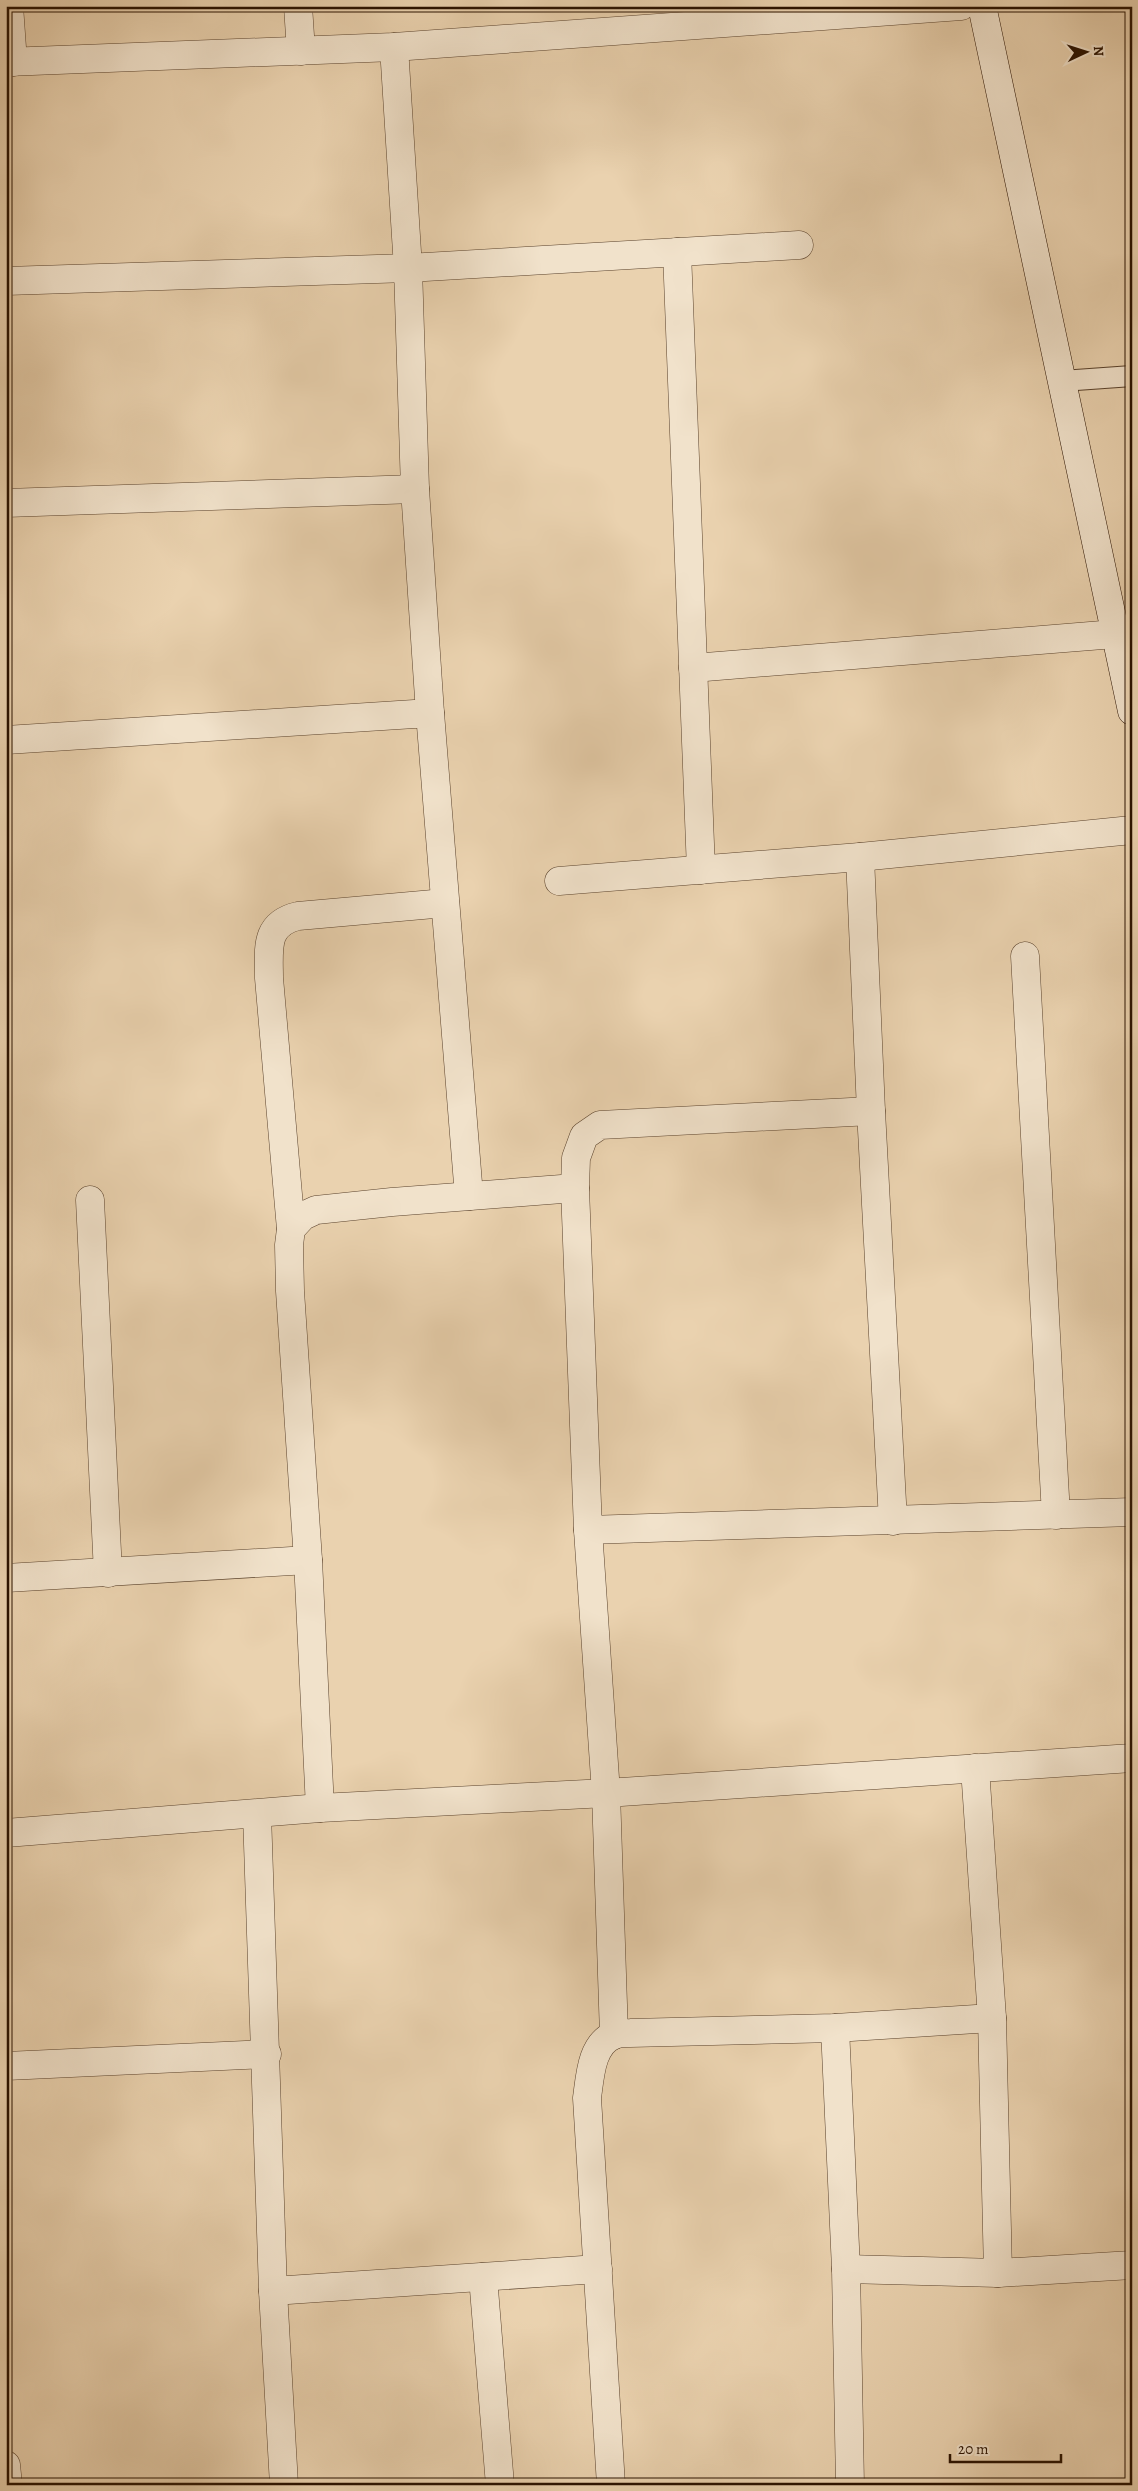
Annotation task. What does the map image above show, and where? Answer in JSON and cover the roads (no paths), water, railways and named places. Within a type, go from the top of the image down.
[{"type":"street","points":[[9,6],[9,62],[394,47],[961,6]]},
{"type":"street","points":[[298,6],[301,51]]},
{"type":"street","points":[[982,6],[1132,711]]},
{"type":"street","points":[[394,47],[408,268],[414,490],[469,1196]]},
{"type":"street","points":[[6,281],[408,268],[799,245]]},
{"type":"street","points":[[677,252],[701,870]]},
{"type":"street","points":[[6,503],[414,490]]},
{"type":"street","points":[[694,668],[1115,634]]},
{"type":"street","points":[[6,740],[430,713]]},
{"type":"street","points":[[559,881],[860,857],[1132,830]]},
{"type":"street","points":[[860,857],[871,1111],[894,1521]]},
{"type":"street","points":[[320,1808],[308,1560],[290,1292],[288,1245],[290,1229],[269,978],[270,946],[274,928],[284,919],[298,916],[445,903]]},
{"type":"street","points":[[1025,956],[1056,1515]]},
{"type":"street","points":[[614,2035],[606,1793],[588,1530],[575,1188],[576,1158],[584,1136],[600,1125],[871,1111]]},
{"type":"street","points":[[290,1229],[303,1216],[316,1210],[575,1188]]},
{"type":"street","points":[[90,1200],[108,1574]]},
{"type":"street","points":[[588,1530],[1132,1512]]},
{"type":"street","points":[[6,1578],[108,1574],[308,1560]]},
{"type":"street","points":[[6,1833],[320,1808],[606,1793],[1132,1758]]},
{"type":"street","points":[[975,1768],[992,2018],[998,2273]]},
{"type":"street","points":[[257,1814],[274,2291],[284,2485]]},
{"type":"street","points":[[611,2485],[587,2098],[592,2064],[602,2044],[614,2035],[834,2028],[992,2018]]},
{"type":"street","points":[[834,2028],[846,2269],[850,2485]]},
{"type":"street","points":[[6,2066],[267,2054]]},
{"type":"street","points":[[846,2269],[998,2273],[1132,2265]]},
{"type":"street","points":[[274,2291],[598,2269]]},
{"type":"street","points":[[483,2277],[500,2485]]},
{"type":"street","points":[[6,2465],[8,2485]]},
{"type":"lane","points":[[1062,381],[1132,376]]}]
